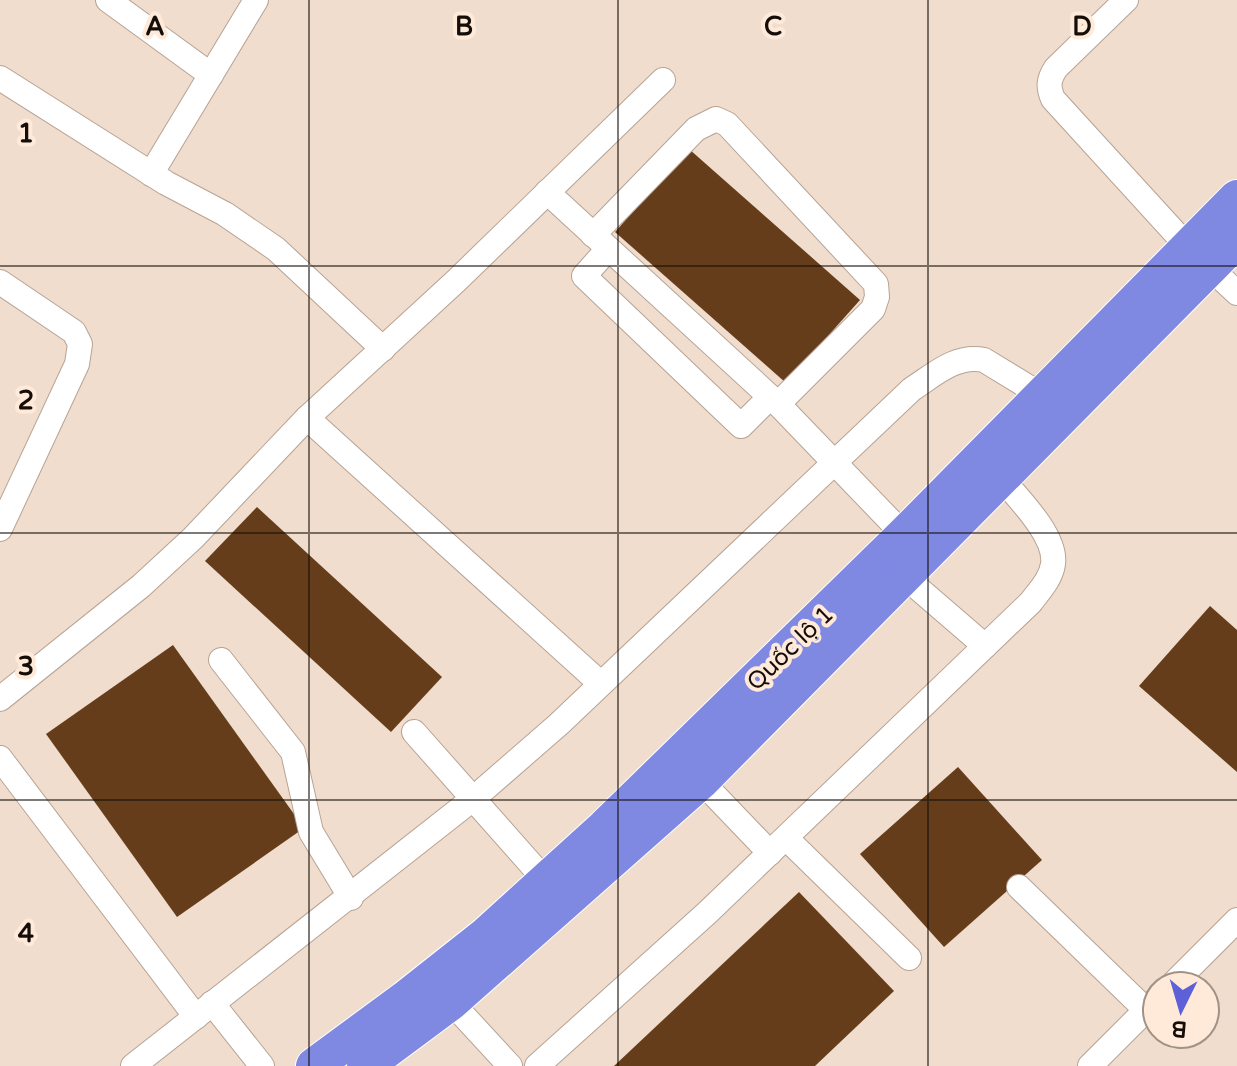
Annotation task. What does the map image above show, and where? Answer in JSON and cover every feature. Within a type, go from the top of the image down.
[{"type":"highway","name":"Quốc lộ 1","points":[[365,1066],[451,1002],[701,781],[1002,479],[1199,258],[1237,198]]},
{"type":"highway","name":"Quốc lộ 1","points":[[314,1066],[486,935],[615,817],[1043,396],[1199,258],[1237,240]]},
{"type":"street","points":[[108,0],[211,75]]},
{"type":"street","points":[[151,174],[256,0]]},
{"type":"street","points":[[1126,0],[1049,77],[1053,99],[1199,258],[1237,293]]},
{"type":"street","points":[[0,78],[151,174],[225,214],[276,249],[383,349]]},
{"type":"street","points":[[0,699],[141,586],[193,538],[307,418],[663,80]]},
{"type":"street","points":[[716,119],[727,124],[876,284],[877,297],[873,309],[774,401],[741,426],[584,276],[601,242],[696,129],[716,119]]},
{"type":"street","points":[[547,192],[774,401],[904,535]]},
{"type":"street","points":[[0,282],[74,332],[80,344],[77,364],[2,521]]},
{"type":"street","points":[[133,1066],[351,898],[474,798],[559,724],[912,389],[952,363],[973,358],[984,360],[1043,396]]},
{"type":"street","points":[[307,418],[600,683]]},
{"type":"street","points":[[537,1066],[778,845],[1031,602],[1047,580],[1054,562],[1050,542],[1002,479]]},
{"type":"street","points":[[905,577],[985,646]]},
{"type":"street","points":[[221,660],[293,752],[311,832],[351,898]]},
{"type":"street","points":[[414,732],[545,880]]},
{"type":"street","points":[[0,758],[204,1010],[262,1066]]},
{"type":"street","points":[[701,781],[909,958]]},
{"type":"street","points":[[1019,887],[1141,995]]},
{"type":"street","points":[[1187,970],[1237,920]]},
{"type":"street","points":[[451,1002],[510,1066]]},
{"type":"street","points":[[1090,1066],[1141,1016]]},
{"type":"building","points":[[689,149],[860,300],[786,383],[615,232]]},
{"type":"building","points":[[257,507],[442,677],[391,732],[205,561]]},
{"type":"building","points":[[1210,606],[1237,630],[1237,772],[1139,686]]},
{"type":"building","points":[[173,645],[304,828],[177,917],[46,734]]},
{"type":"building","points":[[958,767],[1042,860],[944,947],[860,854]]},
{"type":"building","points":[[799,892],[894,991],[815,1066],[614,1066]]}]
